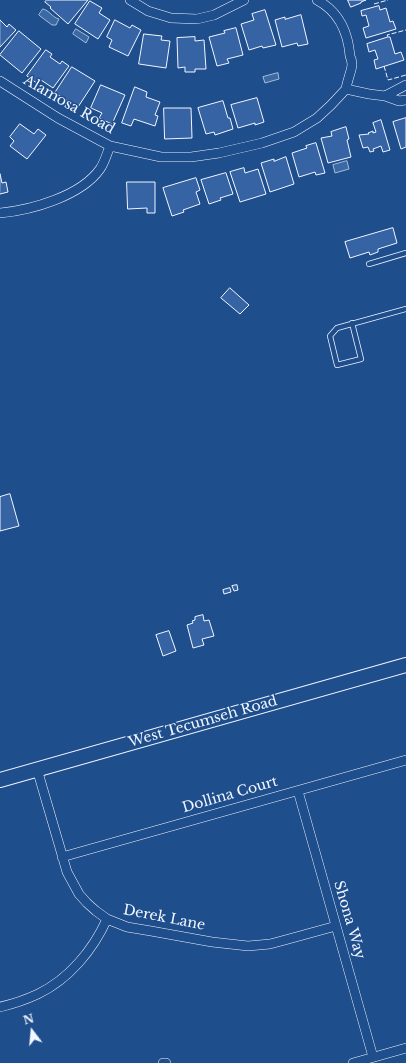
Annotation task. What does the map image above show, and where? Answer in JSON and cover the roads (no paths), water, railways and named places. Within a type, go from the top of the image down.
[{"type":"main road","name":"West Tecumseh Road","points":[[0,780],[406,665]]},
{"type":"street","points":[[130,0],[148,11],[171,18],[197,19],[214,15],[244,0]]},
{"type":"street","name":"Alamosa Road","points":[[0,80],[58,118],[110,146],[161,157],[191,157],[219,153],[262,143],[294,132],[317,118],[346,89],[352,65],[345,31],[336,16],[324,4],[317,0]]},
{"type":"street","points":[[385,96],[406,85]]},
{"type":"street","points":[[346,89],[385,96],[399,101],[406,100]]},
{"type":"street","points":[[0,213],[31,207],[59,198],[84,185],[100,168],[110,146]]},
{"type":"street","name":"Dollina Court","points":[[62,857],[406,760]]},
{"type":"street","name":"Derek Lane","points":[[37,769],[67,872],[79,894],[87,903],[107,919],[127,927],[212,942],[248,946],[270,944],[336,926]]},
{"type":"street","name":"Shona Way","points":[[298,791],[374,1057]]},
{"type":"street","points":[[0,1007],[19,1002],[38,994],[67,974],[88,952],[101,934],[107,919]]},
{"type":"street","points":[[353,1063],[406,1048]]},
{"type":"lane","points":[[369,264],[406,253]]},
{"type":"lane","points":[[352,324],[361,359],[337,365],[330,336],[337,328],[406,308]]},
{"type":"water","points":[[43,9],[59,19],[56,25],[52,25],[39,15]]},
{"type":"water","points":[[76,29],[89,37],[86,43],[73,34]]},
{"type":"water","points":[[278,73],[279,79],[265,83],[263,77]]},
{"type":"water","points":[[347,161],[349,169],[335,173],[333,165]]}]
